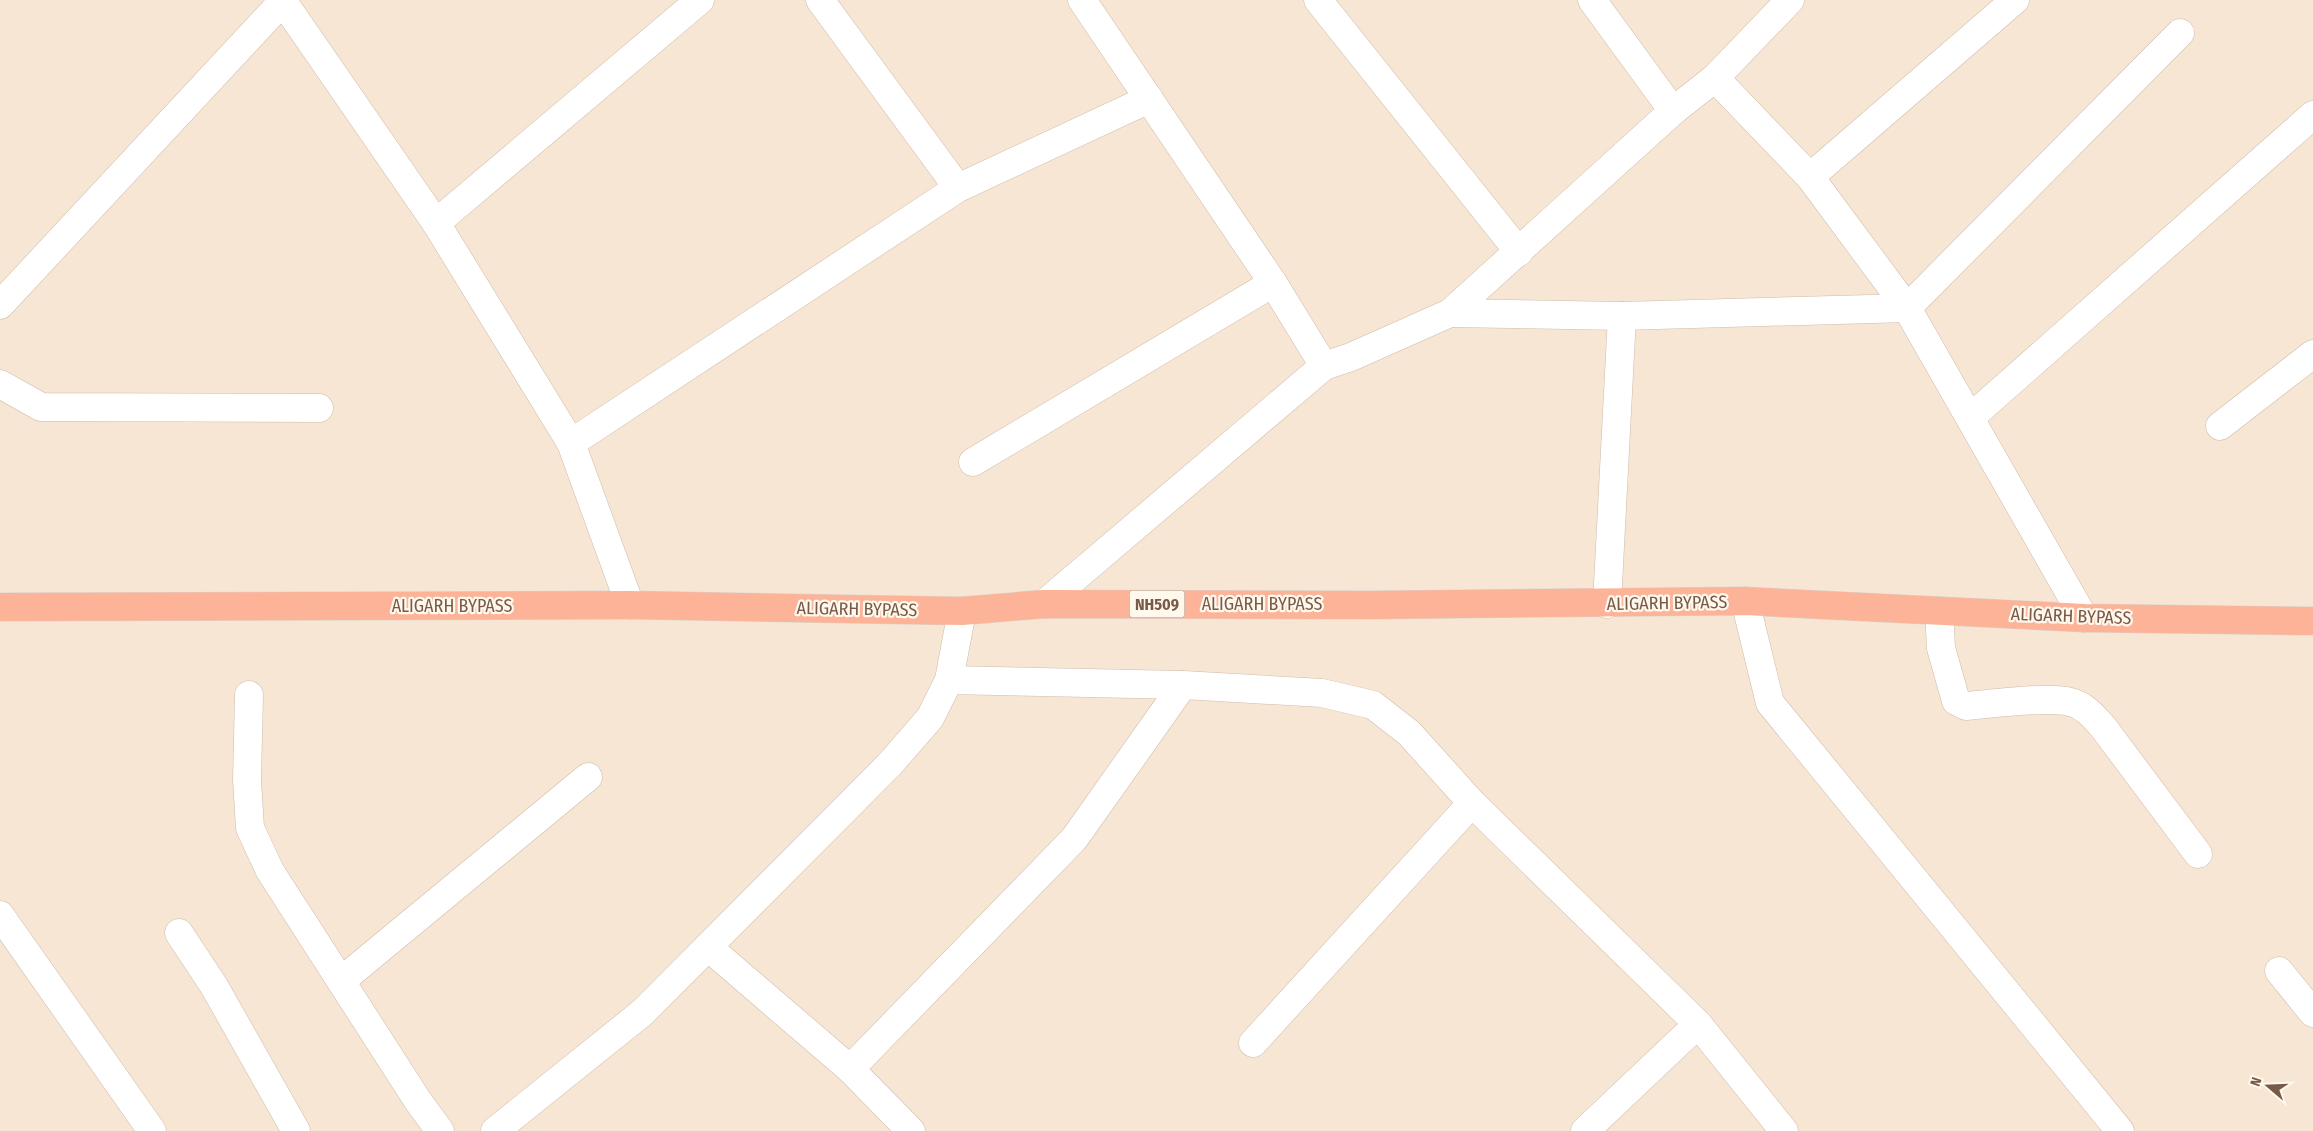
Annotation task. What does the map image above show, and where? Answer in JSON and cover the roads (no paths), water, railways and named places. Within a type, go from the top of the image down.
[{"type":"highway","name":"ALIGARH BYPASS","points":[[0,608],[630,605],[960,621],[1044,604],[1607,604],[1745,601],[2084,618],[2313,621]]},
{"type":"street","points":[[0,305],[283,0],[436,223],[572,443],[630,605]]},
{"type":"street","points":[[436,223],[700,0]]},
{"type":"street","points":[[820,0],[958,188]]},
{"type":"street","points":[[1082,0],[1273,283],[1324,366]]},
{"type":"street","points":[[1318,0],[1519,252]]},
{"type":"street","points":[[1592,0],[1673,111]]},
{"type":"street","points":[[1044,604],[1324,366],[1351,357],[1450,313],[1673,111],[1715,78],[1790,0]]},
{"type":"street","points":[[1810,177],[2015,0]]},
{"type":"street","points":[[1450,313],[1622,316],[1907,308],[2180,33]]},
{"type":"street","points":[[1715,78],[1810,177],[1907,308],[2084,618]]},
{"type":"street","points":[[572,443],[958,188],[1149,99]]},
{"type":"street","points":[[1970,418],[2313,115]]},
{"type":"street","points":[[973,462],[1273,283]]},
{"type":"street","points":[[1607,604],[1622,316]]},
{"type":"street","points":[[2220,426],[2313,354]]},
{"type":"street","points":[[0,384],[41,407],[319,408]]},
{"type":"street","points":[[1745,601],[1770,703],[2120,1131]]},
{"type":"street","points":[[1939,611],[1941,648],[1956,701],[1966,706],[2055,700],[2070,702],[2085,709],[2103,727],[2198,854]]},
{"type":"street","points":[[495,1131],[643,1012],[890,764],[930,718],[951,673],[960,621]]},
{"type":"street","points":[[951,673],[1322,693],[1373,705],[1409,733],[1472,803],[1698,1024],[1781,1130]]},
{"type":"street","points":[[850,1068],[1074,839],[1183,685]]},
{"type":"street","points":[[249,696],[247,780],[250,828],[270,871],[418,1101],[440,1131]]},
{"type":"street","points":[[341,981],[588,777]]},
{"type":"street","points":[[1253,1043],[1472,803]]},
{"type":"street","points":[[0,915],[152,1131]]},
{"type":"street","points":[[179,933],[214,986],[296,1131]]},
{"type":"street","points":[[708,947],[850,1068],[911,1131]]},
{"type":"street","points":[[2279,971],[2313,1013]]},
{"type":"street","points":[[1585,1131],[1698,1024]]}]
